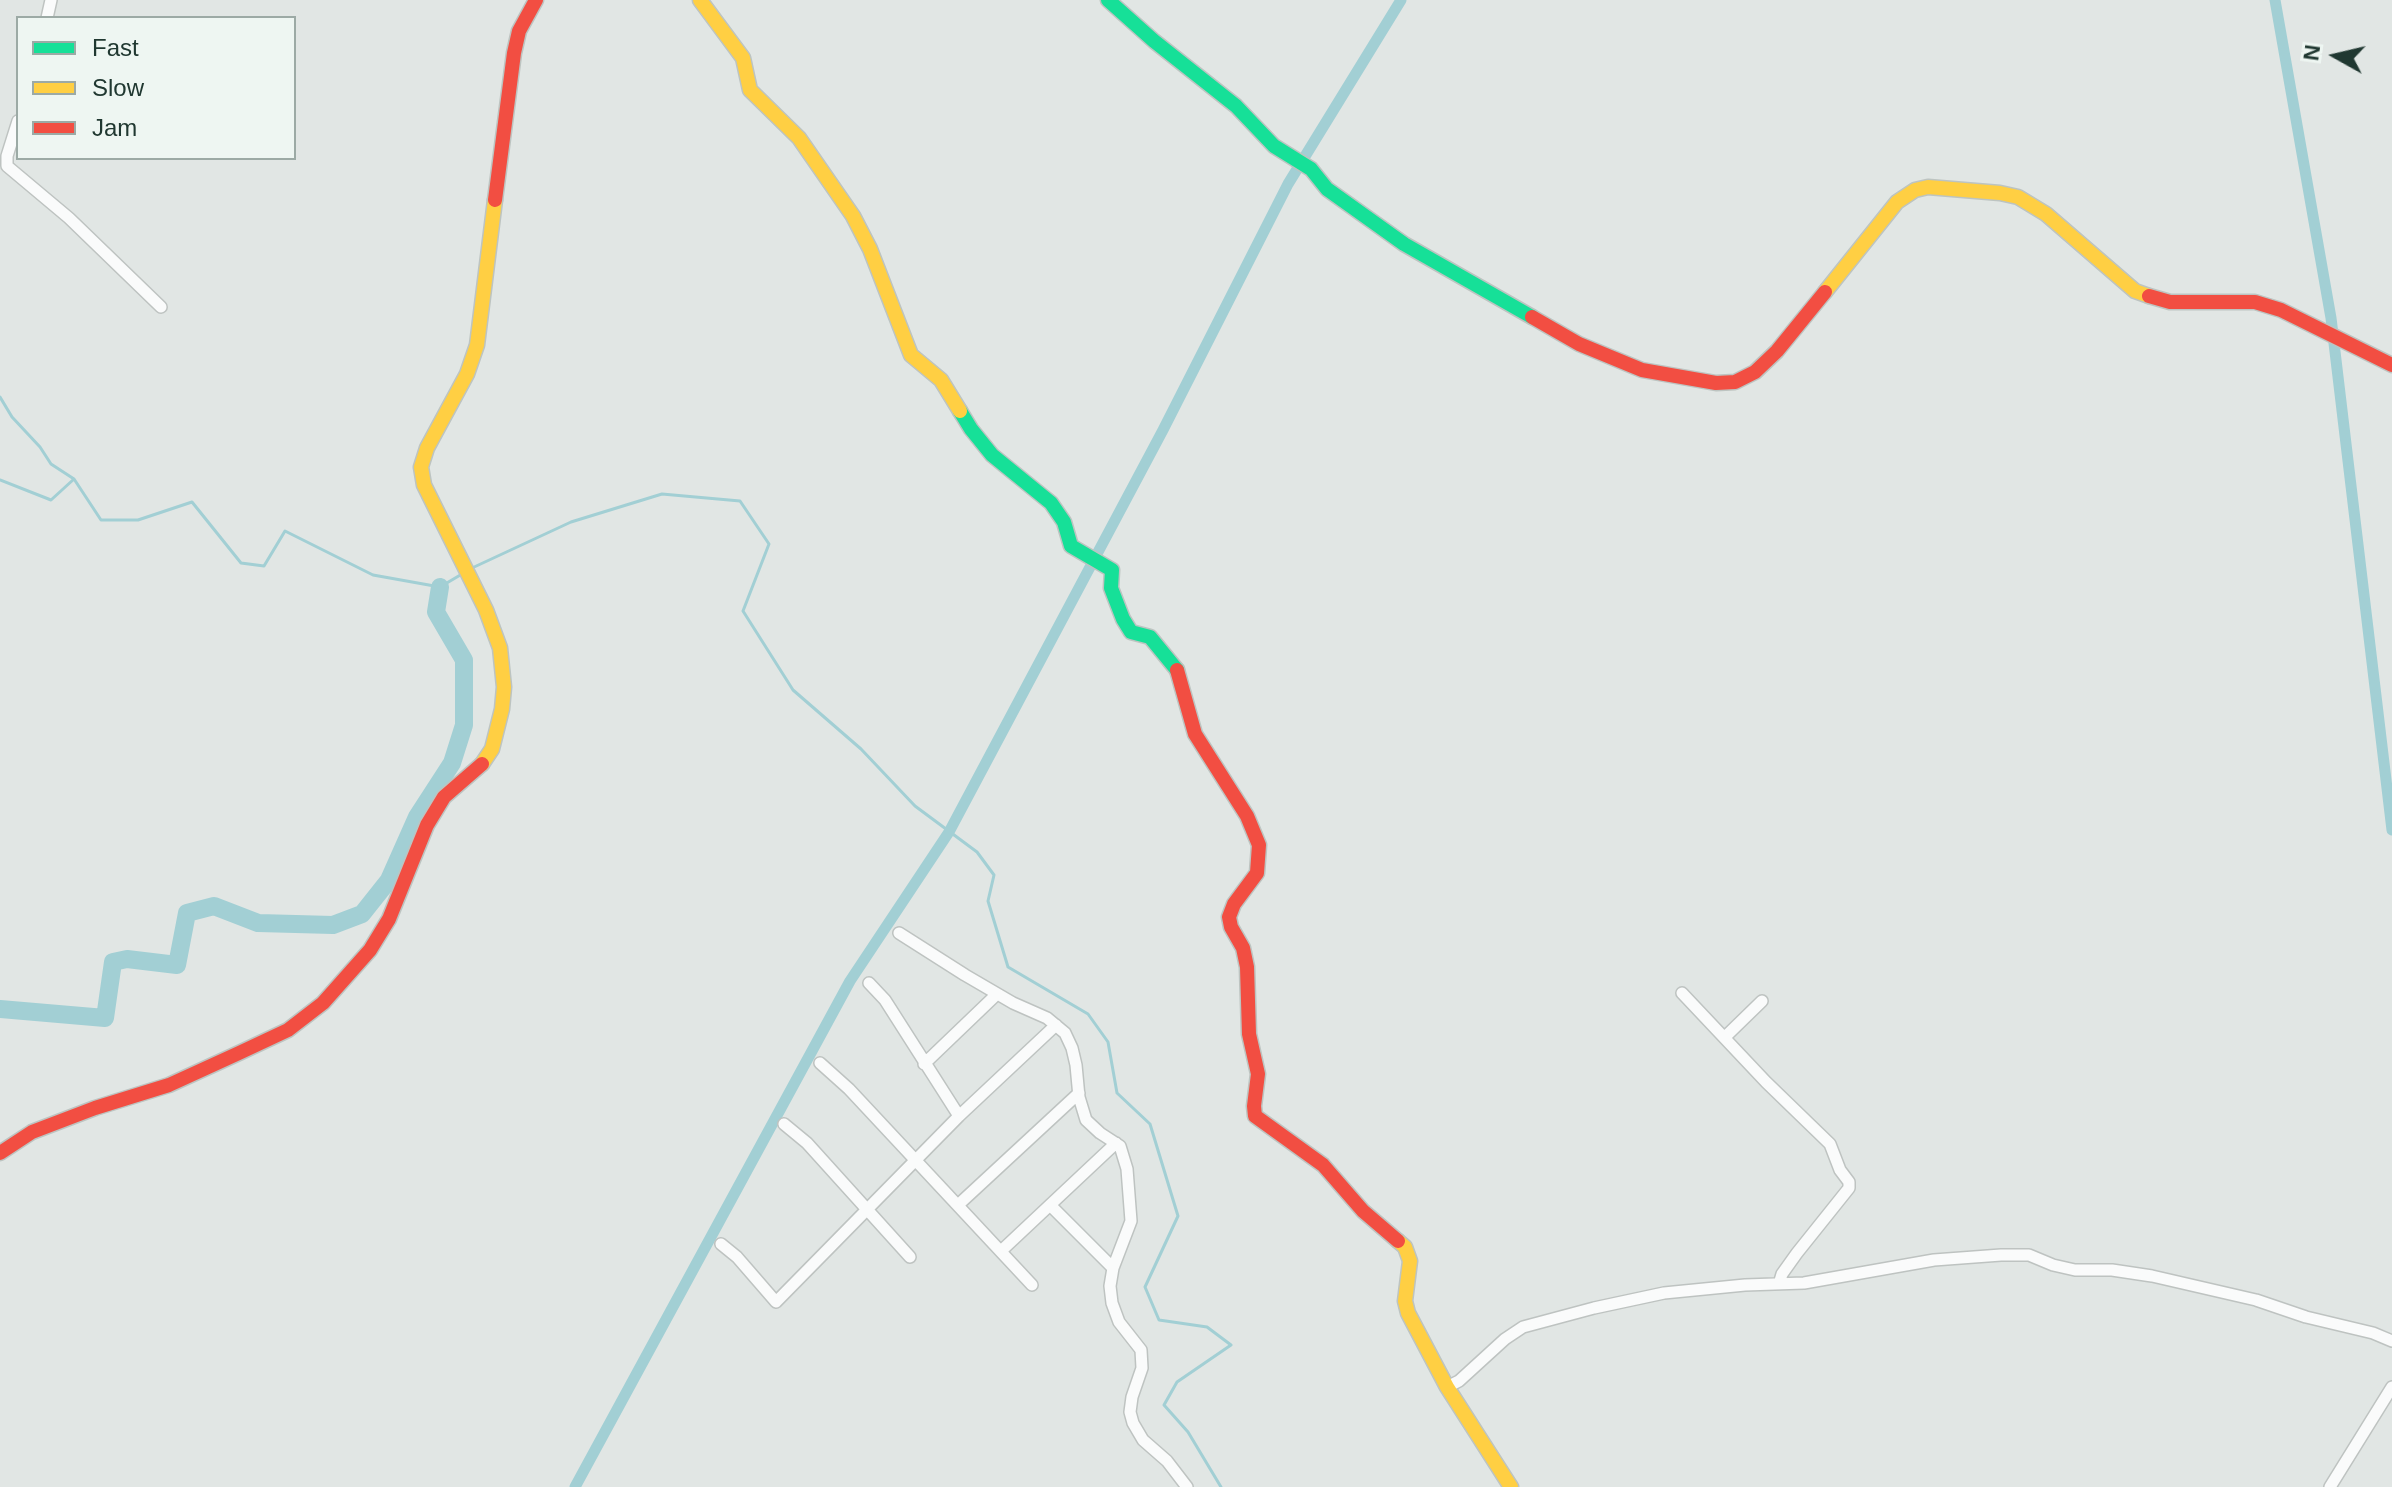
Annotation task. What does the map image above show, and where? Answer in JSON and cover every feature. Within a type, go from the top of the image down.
[{"type":"street","points":[[0,1153],[32,1132],[169,1085],[288,1030],[323,1003],[370,950],[389,919],[427,825],[444,797],[482,765],[492,749],[502,709],[503,669],[494,629],[424,485],[421,467],[427,448],[467,374],[477,345],[514,53],[519,31],[536,0]]},
{"type":"street","points":[[700,0],[743,58],[750,90],[799,138],[853,216],[870,249],[911,355],[941,380],[971,429],[992,455],[1051,503],[1064,522],[1071,546],[1112,570],[1111,588],[1131,632],[1150,637],[1178,671],[1195,734],[1247,816],[1257,837],[1260,854],[1257,873],[1234,904],[1229,917],[1243,948],[1247,967],[1249,1034],[1258,1082],[1255,1116],[1323,1165],[1363,1211],[1405,1247],[1411,1267],[1406,1308],[1447,1387],[1511,1487]]},
{"type":"street","points":[[1108,0],[1236,106],[1278,149],[1311,169],[1327,189],[1404,244],[1556,331],[1626,365],[1651,373],[1735,382],[1755,372],[1784,343],[1897,202],[1915,190],[1928,187],[2018,197],[2046,214],[2135,291],[2170,302],[2255,302],[2281,310],[2392,365]]},
{"type":"street","points":[[16,127],[7,166],[69,218],[161,307]]},
{"type":"street","points":[[899,933],[997,994],[1047,1018],[1065,1033],[1072,1048],[1086,1120],[1120,1146],[1127,1169],[1131,1221],[1113,1268],[1110,1286],[1119,1322],[1141,1350],[1142,1368],[1130,1412],[1143,1440],[1167,1461],[1187,1487]]},
{"type":"street","points":[[869,983],[885,1000],[959,1116]]},
{"type":"street","points":[[1682,993],[1830,1144],[1840,1170],[1849,1182],[1849,1188],[1797,1253],[1782,1274],[1779,1284]]},
{"type":"street","points":[[924,1064],[997,994]]},
{"type":"street","points":[[1725,1037],[1762,1001]]},
{"type":"street","points":[[721,1244],[737,1257],[776,1302],[915,1159],[1056,1025]]},
{"type":"street","points":[[820,1063],[849,1089],[1032,1285]]},
{"type":"street","points":[[958,1205],[1079,1093]]},
{"type":"street","points":[[784,1124],[807,1143],[910,1257]]},
{"type":"street","points":[[1001,1251],[1116,1143]]},
{"type":"street","points":[[1050,1205],[1113,1268]]},
{"type":"street","points":[[1447,1387],[1459,1381],[1505,1339],[1523,1327],[1594,1308],[1664,1293],[1831,1279],[1934,1260],[2001,1255],[2029,1255],[2075,1270],[2112,1270],[2152,1276],[2373,1333],[2392,1341]]},
{"type":"street","points":[[2330,1487],[2392,1387]]},
{"type":"waterway","points":[[575,1487],[850,981],[949,832],[1163,430],[1288,184],[1401,0]]},
{"type":"waterway","points":[[2275,0],[2331,318],[2392,830]]},
{"type":"waterway","points":[[0,397],[12,417],[51,464],[74,479]]},
{"type":"waterway","points":[[0,480],[51,500],[74,479],[101,520],[138,520],[192,502],[241,563],[264,566],[285,531],[373,575],[440,587],[462,574]]},
{"type":"waterway","points":[[472,568],[571,522],[662,494],[740,501],[769,544],[743,611],[793,690],[861,749],[915,806],[977,852],[994,875],[988,901],[1008,967],[1088,1014],[1108,1042],[1117,1093],[1150,1124],[1178,1216],[1145,1287],[1159,1320],[1207,1327],[1231,1345],[1177,1382],[1164,1405],[1188,1432],[1221,1487]]},
{"type":"waterway","points":[[0,1009],[105,1018],[113,962],[127,959],[177,965],[187,913],[214,906],[258,923],[333,925],[362,914],[389,880],[417,817],[452,763],[464,725],[464,660],[436,612],[440,587]]},
{"type":"traffic: fast","points":[[1108,0],[1236,106],[1274,146],[1311,169],[1327,189],[1404,244],[1532,317]]},
{"type":"traffic: fast","points":[[960,411],[992,455],[1051,503],[1064,522],[1071,546],[1112,570],[1111,588],[1131,632],[1150,637],[1177,670]]},
{"type":"traffic: slow","points":[[700,0],[743,58],[750,90],[799,138],[853,216],[870,249],[911,355],[941,380],[960,411]]},
{"type":"traffic: slow","points":[[1825,292],[1897,202],[1915,190],[1928,187],[2018,197],[2046,214],[2135,291],[2149,296]]},
{"type":"traffic: slow","points":[[482,764],[492,749],[502,709],[504,687],[500,648],[486,610],[424,485],[421,467],[427,448],[467,374],[477,345],[495,200]]},
{"type":"traffic: slow","points":[[1398,1241],[1405,1247],[1410,1261],[1405,1301],[1408,1313],[1447,1387],[1511,1487]]},
{"type":"traffic: jam","points":[[495,200],[514,53],[519,31],[536,0]]},
{"type":"traffic: jam","points":[[1532,317],[1579,344],[1642,370],[1716,383],[1735,382],[1755,372],[1777,351],[1825,292]]},
{"type":"traffic: jam","points":[[2149,296],[2170,302],[2255,302],[2281,310],[2392,365]]},
{"type":"traffic: jam","points":[[1177,670],[1195,734],[1247,816],[1259,845],[1257,873],[1234,904],[1229,917],[1243,948],[1247,967],[1249,1034],[1258,1074],[1255,1116],[1323,1165],[1363,1211],[1398,1241]]},
{"type":"traffic: jam","points":[[0,1153],[32,1132],[169,1085],[239,1053],[288,1030],[323,1003],[370,950],[389,919],[427,825],[444,797],[482,764]]}]
